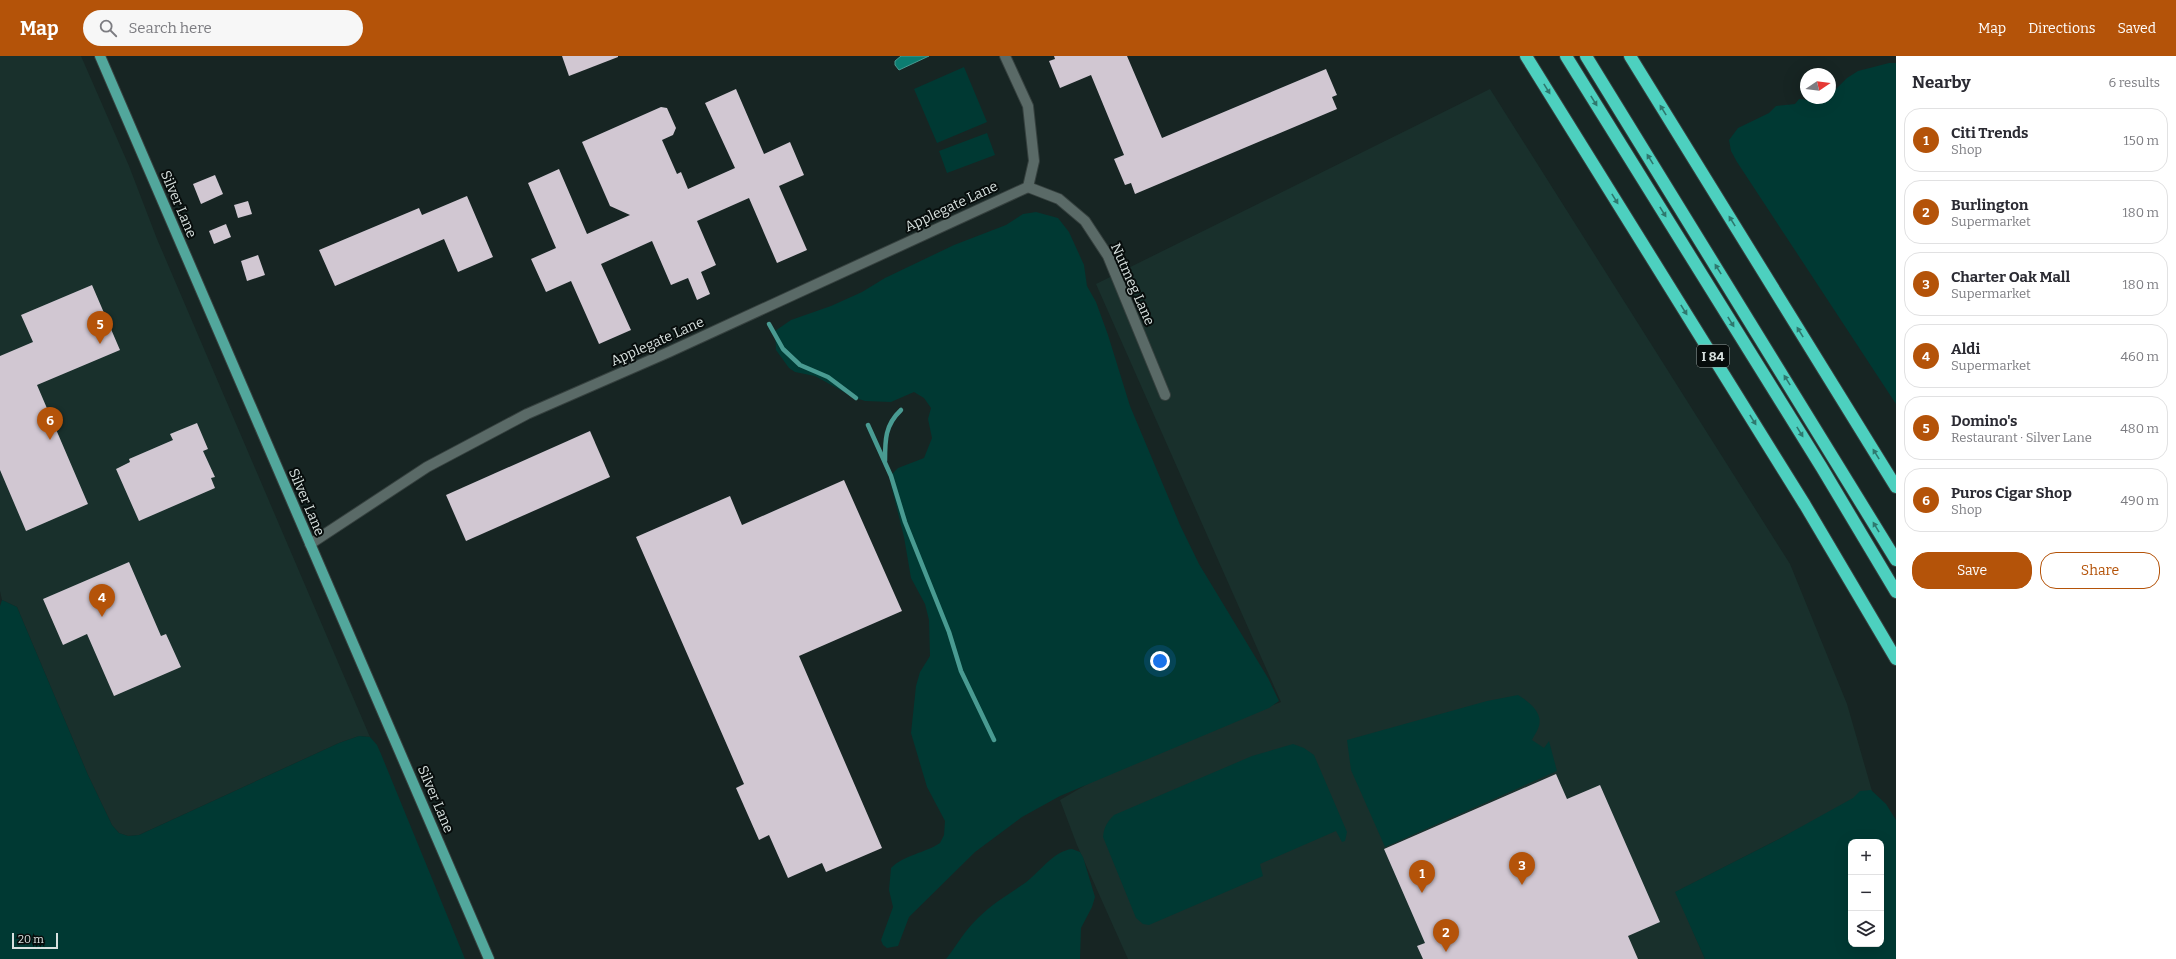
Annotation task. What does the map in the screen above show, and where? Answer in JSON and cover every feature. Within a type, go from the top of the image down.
[{"type":"highway","name":"I 84","points":[[1526,56],[1805,505],[1896,658]]},
{"type":"highway","points":[[1566,56],[1814,455],[1896,592]]},
{"type":"highway","points":[[1586,56],[1896,560]]},
{"type":"highway","points":[[1630,56],[1896,487]]},
{"type":"main road","name":"Silver Lane","points":[[100,56],[489,959]]},
{"type":"street","points":[[1005,56],[1028,106],[1034,161],[1028,187]]},
{"type":"street","name":"Applegate Lane","points":[[310,544],[428,467],[527,414],[669,352],[1028,187]]},
{"type":"street","name":"Nutmeg Lane","points":[[1028,187],[1059,199],[1085,221],[1104,250],[1165,395]]},
{"type":"shaded area","points":[[0,56],[81,56],[129,166],[157,239],[370,737],[359,736],[339,743],[139,835],[128,836],[119,833],[112,825],[88,775],[17,607],[2,600],[0,591]]},
{"type":"shaded area","points":[[901,56],[929,56],[899,70],[895,65],[895,61]]},
{"type":"shaded area","points":[[1889,63],[1896,63],[1896,404],[1737,162],[1731,151],[1729,140],[1738,128],[1769,113],[1776,106],[1795,104],[1799,99],[1800,104],[1836,104],[1836,89],[1847,78],[1858,71]]},
{"type":"shaded area","points":[[964,67],[987,122],[937,143],[914,89]]},
{"type":"shaded area","points":[[1490,89],[1790,564],[1847,704],[1872,791],[1676,892],[1705,959],[1128,959],[1077,845],[1060,800],[1127,761],[1281,702],[1096,284]]},
{"type":"shaded area","points":[[987,133],[995,155],[947,173],[939,151]]},
{"type":"shaded area","points":[[1036,212],[1058,218],[1069,232],[1084,265],[1087,286],[1096,302],[1108,335],[1130,406],[1180,525],[1199,564],[1268,678],[1279,701],[1269,708],[1060,796],[1022,817],[975,852],[909,917],[898,946],[887,948],[883,945],[881,940],[893,907],[889,890],[891,868],[902,860],[940,843],[944,835],[945,821],[927,787],[911,733],[916,686],[920,672],[930,656],[929,620],[925,604],[911,578],[904,537],[891,485],[892,474],[898,468],[924,458],[932,438],[928,419],[931,408],[924,398],[914,392],[891,402],[865,401],[853,397],[815,376],[795,372],[789,368],[776,350],[775,331],[791,320],[831,306],[862,292],[885,278],[954,245],[1006,225],[1023,214]]},
{"type":"shaded area","points":[[2,600],[17,607],[88,775],[112,825],[119,833],[128,836],[139,835],[339,743],[359,736],[370,737],[377,745],[381,754],[465,959],[0,959],[0,606]]},
{"type":"shaded area","points":[[1518,695],[1526,700],[1537,712],[1540,721],[1532,740],[1544,748],[1549,741],[1557,771],[1385,847],[1351,770],[1347,740],[1487,701]]},
{"type":"shaded area","points":[[1293,744],[1304,748],[1314,755],[1347,832],[1345,841],[1342,842],[1336,831],[1260,864],[1263,876],[1149,925],[1143,924],[1136,918],[1103,837],[1105,827],[1114,815],[1252,756]]},
{"type":"shaded area","points":[[1871,790],[1886,804],[1896,820],[1896,959],[1705,959],[1675,892],[1779,839],[1853,798],[1860,791]]},
{"type":"shaded area","points":[[1072,849],[1080,852],[1083,857],[1095,897],[1092,907],[1081,928],[1080,959],[946,959],[973,923],[983,913],[1025,883],[1052,858]]},
{"type":"building","points":[[562,56],[618,56],[618,57],[569,76]]},
{"type":"building","points":[[1054,56],[1127,56],[1162,138],[1326,69],[1337,95],[1332,97],[1337,109],[1135,194],[1131,183],[1125,185],[1114,159],[1124,155],[1091,75],[1060,88],[1049,61],[1055,59]]},
{"type":"building","points":[[736,89],[764,154],[790,142],[804,175],[779,186],[807,250],[777,263],[749,198],[697,221],[716,265],[701,272],[710,294],[697,300],[688,278],[671,285],[652,241],[601,264],[631,330],[599,344],[571,281],[546,292],[531,259],[556,248],[528,183],[559,169],[587,234],[630,215],[610,206],[582,142],[661,107],[667,108],[676,128],[673,135],[662,140],[677,174],[681,172],[688,189],[735,168],[705,103]]},
{"type":"building","points":[[215,175],[223,194],[201,204],[193,184]]},
{"type":"building","points":[[467,196],[493,257],[458,272],[444,239],[335,286],[319,250],[419,208],[422,215]]},
{"type":"building","points":[[248,201],[252,214],[238,218],[234,205]]},
{"type":"building","points":[[226,224],[231,237],[214,244],[209,231]]},
{"type":"building","points":[[258,255],[265,275],[247,281],[241,261]]},
{"type":"building","points":[[92,285],[120,350],[37,385],[88,504],[26,531],[0,470],[0,356],[33,342],[21,315]]},
{"type":"building","points":[[197,423],[208,449],[203,451],[215,477],[211,478],[215,488],[139,521],[116,469],[130,462],[129,459],[173,440],[170,434]]},
{"type":"building","points":[[590,431],[610,477],[466,541],[446,495]]},
{"type":"building","points":[[844,480],[902,611],[799,656],[882,848],[826,872],[822,863],[788,878],[769,835],[759,840],[736,788],[744,784],[636,537],[730,496],[742,525]]},
{"type":"building","points":[[129,562],[161,636],[166,634],[181,667],[114,696],[87,634],[63,645],[43,599]]},
{"type":"building","points":[[1556,774],[1567,799],[1600,785],[1660,922],[1628,936],[1638,959],[1423,959],[1417,946],[1425,943],[1384,849]]},
{"type":"waterway","points":[[769,324],[783,349],[800,365],[828,377],[856,398]]},
{"type":"waterway","points":[[885,461],[887,433],[892,421],[901,410]]},
{"type":"waterway","points":[[868,425],[891,476],[905,522],[949,632],[961,671],[994,740]]},
{"type":"place","name":"Domino's","points":[[100,344]]},
{"type":"place","name":"Puros Cigar Shop","points":[[50,440]]},
{"type":"place","name":"Aldi","points":[[102,617]]},
{"type":"place","name":"Charter Oak Mall","points":[[1522,885]]},
{"type":"place","name":"Citi Trends","points":[[1422,893]]},
{"type":"place","name":"Burlington","points":[[1446,952]]}]
